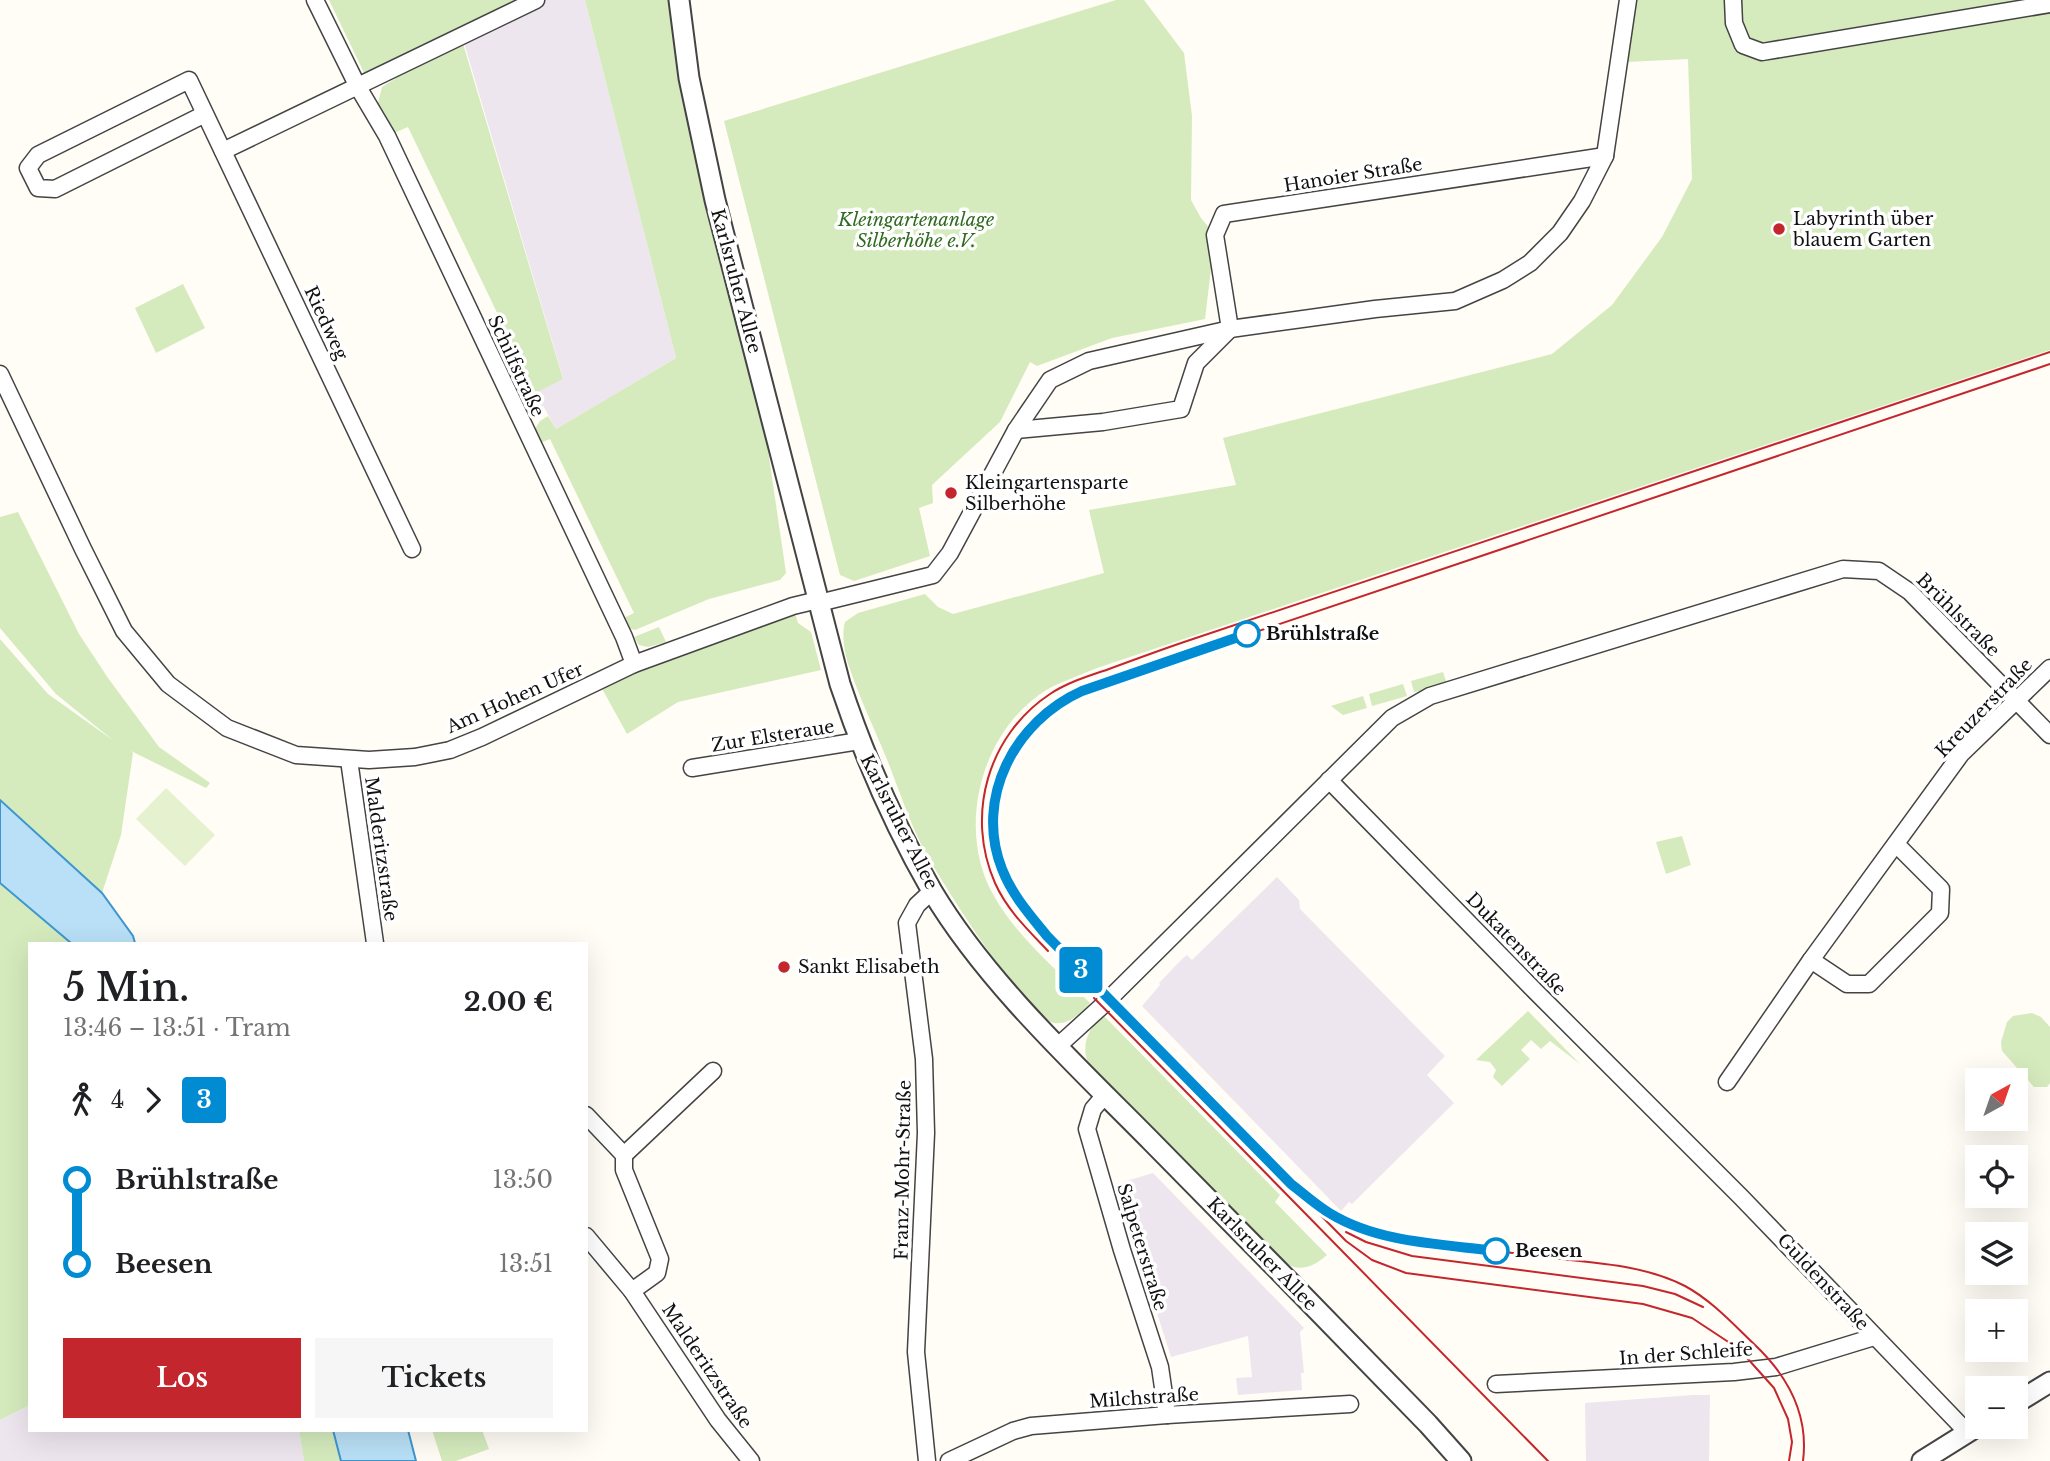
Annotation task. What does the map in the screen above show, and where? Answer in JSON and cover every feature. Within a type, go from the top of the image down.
[{"type":"street","points":[[315,0],[358,87]]},
{"type":"street","points":[[223,151],[536,0]]},
{"type":"street","name":"Karlsruher Allee","points":[[679,0],[689,78],[715,200],[840,684],[880,792],[933,891],[975,952],[1058,1046],[1461,1461]]},
{"type":"street","points":[[819,602],[933,575],[950,553],[1016,430],[1050,380],[1089,361],[1230,329],[1455,301],[1503,280],[1530,263],[1560,233],[1582,201],[1605,156],[1628,0]]},
{"type":"street","points":[[1733,0],[1734,23],[1743,45],[1762,52],[2050,4]]},
{"type":"street","name":"Riedweg","points":[[205,114],[55,189],[38,188],[28,169],[38,155],[189,80],[412,549]]},
{"type":"street","name":"Schilfstraße","points":[[358,87],[387,136],[624,637],[634,664]]},
{"type":"street","name":"Hanoier Straße","points":[[1230,329],[1215,234],[1224,214],[1605,156]]},
{"type":"street","points":[[1016,430],[1103,422],[1181,409],[1196,363],[1230,329]]},
{"type":"street","name":"Am Hohen Ufer","points":[[0,374],[124,631],[168,684],[228,728],[296,755],[349,760],[415,757],[450,750],[634,664],[793,606],[819,602]]},
{"type":"street","name":"Brühlstraße","points":[[1058,1046],[1102,1006],[1392,718],[1430,696],[1843,569],[1878,571],[1910,592],[2050,735]]},
{"type":"street","name":"Kreuzerstraße","points":[[1727,1082],[1811,960],[1961,754],[2050,668]]},
{"type":"street","name":"Zur Elsteraue","points":[[692,768],[859,741]]},
{"type":"street","name":"Malderitzstraße","points":[[349,760],[375,942]]},
{"type":"street","name":"Dukatenstraße","points":[[1329,780],[1678,1133]]},
{"type":"street","points":[[1811,960],[1847,985],[1868,984],[1940,913],[1941,889],[1896,844]]},
{"type":"street","name":"Franz-Mohr-Straße","points":[[927,1461],[916,1352],[926,1133],[924,1059],[906,923],[917,905],[933,891]]},
{"type":"street","points":[[624,1155],[713,1071]]},
{"type":"street","name":"Salpeterstraße","points":[[1105,1095],[1093,1109],[1087,1129],[1160,1367],[1167,1415]]},
{"type":"street","points":[[588,1117],[624,1155],[624,1170],[660,1259],[657,1273],[632,1291]]},
{"type":"street","name":"Guldenstraße","points":[[1678,1133],[1874,1336],[1965,1422]]},
{"type":"street","name":"Malderitzstraße","points":[[588,1238],[632,1291],[718,1420],[751,1461]]},
{"type":"street","name":"In der Schleife","points":[[1496,1384],[1734,1372],[1776,1367],[1874,1336]]},
{"type":"street","points":[[2028,1396],[2050,1382]]},
{"type":"street","name":"Milchstraße","points":[[949,1461],[1013,1431],[1031,1426],[1350,1404]]},
{"type":"street","name":"Guldenstraße","points":[[1922,1461],[1965,1433]]},
{"type":"shaded area","points":[[536,0],[585,0],[676,358],[556,429],[536,393],[563,378],[462,36]]},
{"type":"shaded area","points":[[1277,877],[1299,900],[1300,909],[1445,1056],[1427,1075],[1454,1103],[1352,1204],[1349,1202],[1341,1211],[1142,1006],[1182,959],[1187,955],[1192,960]]},
{"type":"shaded area","points":[[1153,1173],[1304,1328],[1300,1332],[1304,1373],[1301,1373],[1302,1390],[1238,1395],[1236,1378],[1252,1377],[1248,1336],[1171,1357],[1116,1184]]},
{"type":"shaded area","points":[[1710,1395],[1709,1461],[1586,1461],[1585,1403]]},
{"type":"shaded area","points":[[28,1406],[28,1432],[299,1432],[304,1461],[0,1461],[0,1420]]},
{"type":"green space","points":[[329,0],[536,0],[461,37],[563,379],[536,393],[543,406],[529,413],[523,411],[517,401],[535,392],[408,127],[387,136],[375,115],[382,87],[457,40],[368,81]]},
{"type":"green space","points":[[585,0],[678,0],[752,341],[786,573],[780,580],[709,599],[635,630],[628,628],[622,619],[634,613],[550,439],[538,444],[533,432],[540,421],[548,416],[556,429],[676,358]]},
{"type":"green space","name":"Kleingartenanlage Silberhöhe e.V.","points":[[1116,0],[1144,0],[1184,53],[1192,116],[1191,200],[1215,235],[1205,319],[1112,338],[1037,366],[1030,362],[1000,422],[932,485],[933,503],[919,508],[930,556],[854,581],[840,575],[724,121]]},
{"type":"green space","points":[[1635,0],[2050,0],[2050,350],[1097,668],[1048,689],[1025,707],[1006,729],[991,754],[981,782],[976,812],[982,870],[994,896],[1038,953],[1090,1003],[1070,1020],[1054,1023],[1041,1015],[1024,998],[1004,973],[963,914],[922,846],[848,664],[844,640],[845,622],[858,613],[925,594],[938,607],[953,614],[1104,573],[1089,510],[1236,485],[1223,438],[1552,354],[1612,305],[1662,237],[1692,179],[1688,59],[1627,62]]},
{"type":"green space","points":[[183,284],[205,328],[156,353],[135,308]]},
{"type":"green space","points":[[18,512],[79,634],[108,678],[159,747],[210,783],[206,788],[131,751],[133,753],[121,835],[102,893],[0,800],[0,639],[48,694],[114,741],[56,694],[0,628],[0,517]]},
{"type":"green space","points":[[793,606],[798,623],[811,632],[821,670],[678,702],[627,734],[599,683]]},
{"type":"green space","points":[[659,627],[666,642],[648,647],[639,645],[634,637]]},
{"type":"green space","points":[[1443,672],[1447,684],[1421,694],[1420,691],[1414,692],[1411,681]]},
{"type":"green space","points":[[1403,684],[1407,696],[1372,706],[1369,694]]},
{"type":"green space","points":[[1363,696],[1367,708],[1343,715],[1331,706]]},
{"type":"green space","points":[[166,788],[215,835],[185,866],[136,819]]},
{"type":"green space","points":[[1682,836],[1691,865],[1666,874],[1656,842]]},
{"type":"green space","points":[[0,883],[70,942],[28,942],[28,1406],[0,1420]]},
{"type":"green space","points":[[1528,1011],[1580,1064],[1550,1041],[1541,1049],[1531,1040],[1521,1050],[1530,1059],[1502,1086],[1493,1077],[1496,1070],[1490,1062],[1476,1060]]},
{"type":"green space","points":[[2032,1013],[2041,1017],[2050,1027],[2050,1083],[2047,1087],[2034,1087],[2028,1080],[2028,1068],[2017,1068],[2002,1051],[2001,1042],[2007,1022],[2013,1016]]},
{"type":"green space","points":[[1104,1016],[1280,1195],[1275,1202],[1327,1255],[1317,1263],[1301,1268],[1284,1262],[1088,1063],[1085,1049],[1087,1037]]},
{"type":"green space","points":[[299,1432],[334,1432],[341,1461],[304,1461]]},
{"type":"green space","points":[[433,1432],[483,1432],[489,1449],[456,1461],[442,1461]]},
{"type":"water","points":[[0,800],[102,893],[135,942],[70,942],[0,883]]},
{"type":"water","points":[[334,1432],[409,1432],[416,1461],[341,1461]]},
{"type":"tram line","points":[[1048,951],[1012,911],[1000,893],[986,857],[982,831],[988,778],[997,754],[1011,731],[1029,711],[1050,694],[1079,680],[1180,643],[2050,352]]},
{"type":"tram line","points":[[1789,1461],[1792,1442],[1788,1419],[1774,1388],[1739,1349],[1692,1318],[1643,1304],[1406,1273],[1372,1260],[1346,1241],[1047,936],[1028,912],[1006,878],[995,842],[993,815],[997,789],[1006,765],[1037,722],[1081,691],[2050,364]]},
{"type":"tram line","name":"3","points":[[1247,634],[1082,691],[1057,703],[1036,721],[1016,744],[998,785],[993,821],[995,846],[1002,870],[1021,904],[1047,936],[1291,1184],[1330,1214],[1370,1231],[1388,1236],[1496,1251]]},
{"type":"tram line","points":[[1094,998],[1548,1461]]},
{"type":"tram line","points":[[1322,1207],[1350,1224],[1388,1236],[1620,1266],[1653,1273],[1685,1286],[1704,1298],[1730,1321],[1777,1369],[1794,1397],[1799,1412],[1803,1427],[1803,1461]]},
{"type":"tram line","points":[[1346,1232],[1366,1242],[1412,1256],[1643,1286],[1675,1294],[1703,1307]]},
{"type":"place","name":"Labyrinth über blauem Garten","points":[[1779,229]]},
{"type":"place","name":"Kleingartensparte Silberhöhe","points":[[951,493]]},
{"type":"place","name":"Brühlstraße","points":[[1247,634]]},
{"type":"place","name":"Sankt Elisabeth","points":[[784,967]]},
{"type":"place","name":"Beesen","points":[[1496,1251]]}]
